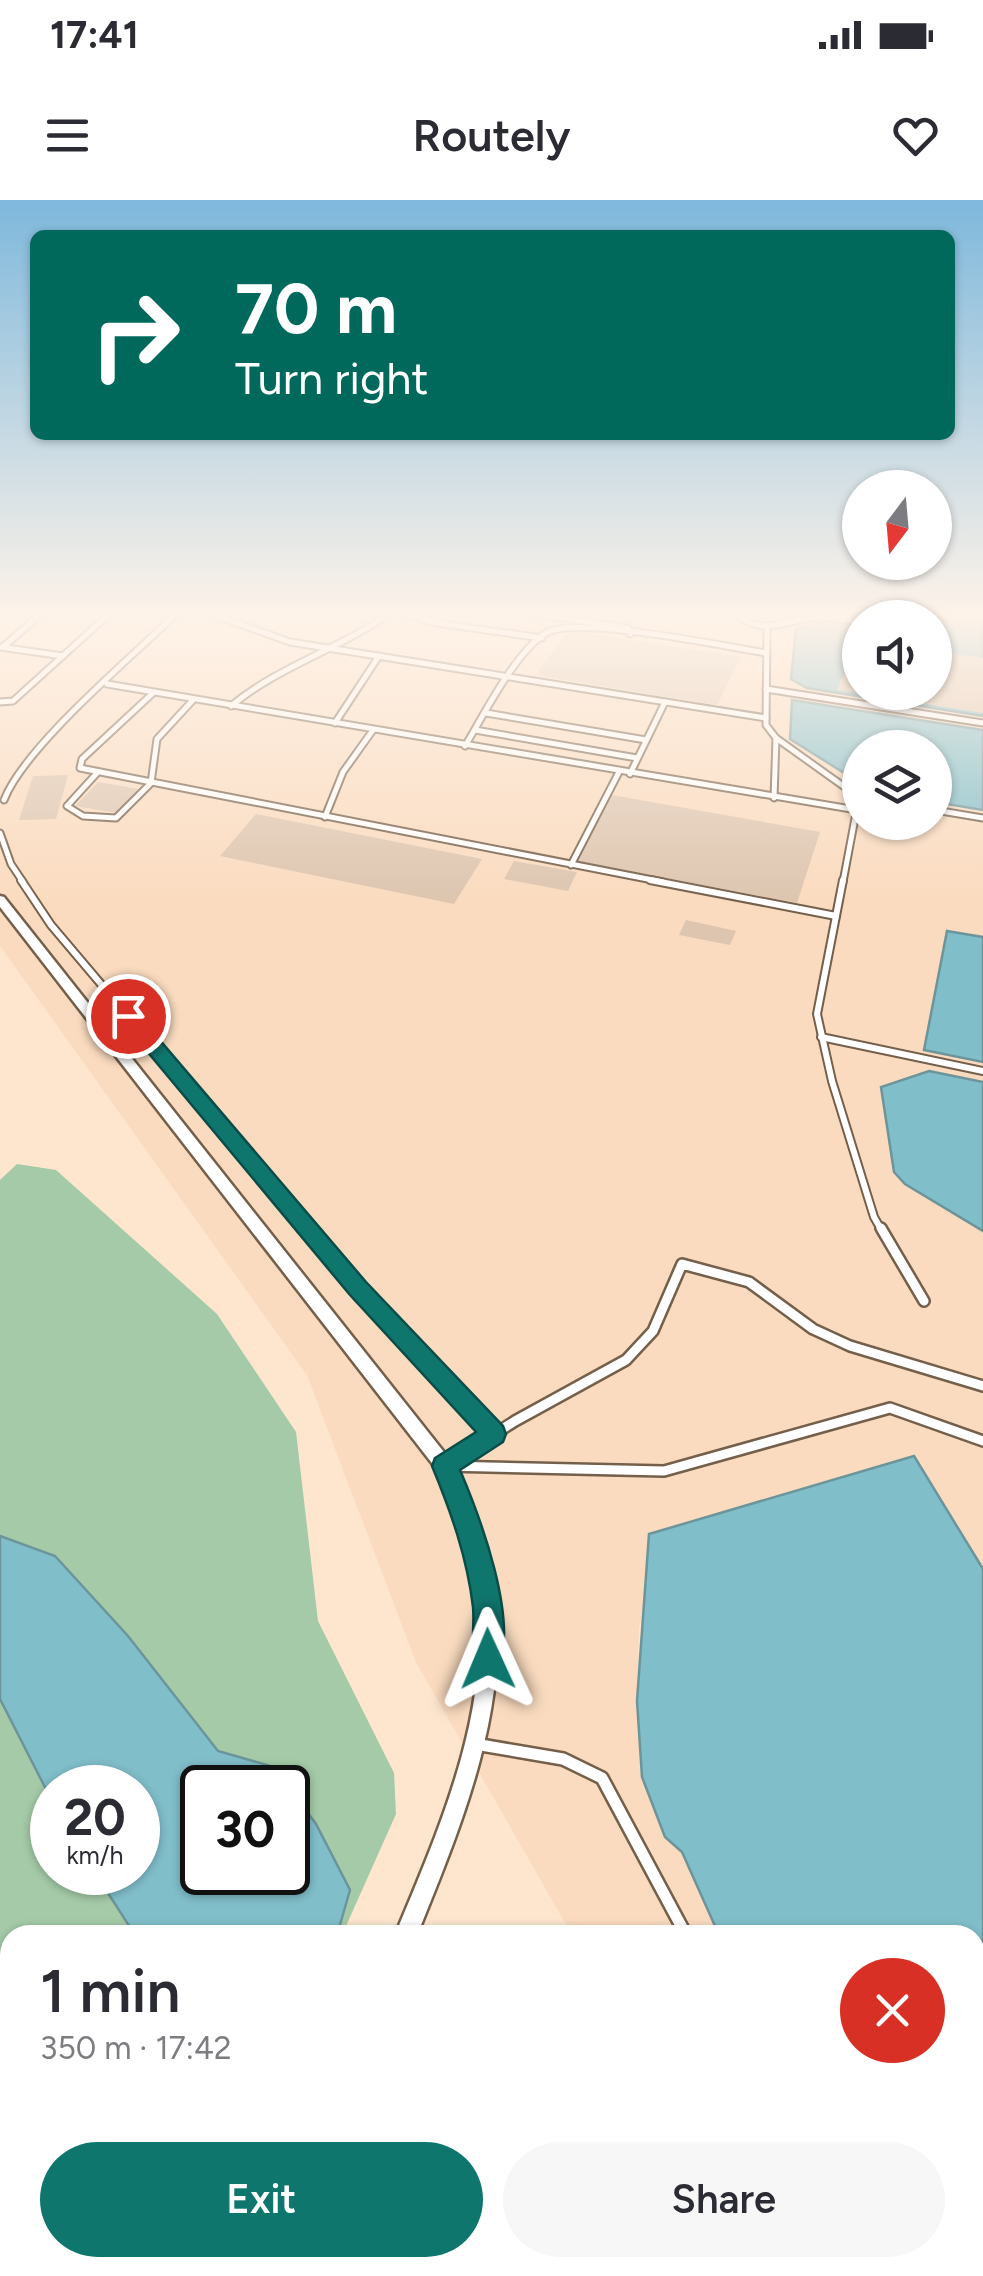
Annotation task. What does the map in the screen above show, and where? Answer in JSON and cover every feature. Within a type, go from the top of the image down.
[{"type":"street","points":[[0,899],[445,1466],[472,1532],[487,1608],[488,1659],[476,1744],[453,1816],[410,1925]]},
{"type":"lane","points":[[4,800],[12,779],[79,710]]},
{"type":"lane","points":[[135,710],[82,759],[80,768],[836,916]]},
{"type":"lane","points":[[98,773],[67,806],[72,812],[116,818],[151,784],[157,739],[183,710]]},
{"type":"lane","points":[[253,710],[842,808]]},
{"type":"lane","points":[[335,724],[344,710]]},
{"type":"lane","points":[[465,746],[488,710]]},
{"type":"lane","points":[[630,774],[661,710]]},
{"type":"lane","points":[[715,710],[766,718]]},
{"type":"lane","points":[[766,710],[766,726],[776,738],[842,785]]},
{"type":"lane","points":[[899,710],[983,723]]},
{"type":"lane","points":[[486,713],[646,740]]},
{"type":"lane","points":[[326,817],[343,772],[373,730]]},
{"type":"lane","points":[[475,730],[637,758]]},
{"type":"lane","points":[[774,798],[776,738]]},
{"type":"lane","points":[[572,865],[619,772]]},
{"type":"lane","points":[[952,813],[983,818]]},
{"type":"lane","points":[[0,833],[10,864],[51,924],[358,1288],[494,1434]]},
{"type":"lane","points":[[851,840],[817,1014],[874,1217],[924,1301]]},
{"type":"lane","points":[[822,1036],[983,1071]]},
{"type":"lane","points":[[445,1466],[626,1360],[653,1331],[682,1264],[749,1282],[813,1329],[850,1346],[983,1386]]},
{"type":"lane","points":[[445,1466],[664,1471],[890,1408],[983,1441]]},
{"type":"lane","points":[[476,1744],[563,1758],[602,1778],[681,1925]]},
{"type":"shaded area","points":[[0,710],[792,710],[790,739],[842,772],[842,840],[952,840],[952,805],[983,810],[983,937],[947,931],[925,1050],[983,1062],[983,1082],[929,1071],[895,1172],[905,1184],[983,1231],[983,1569],[914,1456],[681,1523],[639,1627],[637,1701],[642,1777],[665,1837],[682,1852],[715,1925],[566,1925],[416,1662],[307,1375],[0,946]]},
{"type":"shaded area","points":[[856,710],[945,710],[983,716],[983,730]]},
{"type":"green space","points":[[17,1164],[56,1170],[217,1314],[296,1432],[318,1621],[394,1773],[396,1814],[346,1925],[340,1925],[350,1890],[310,1816],[310,1765],[267,1765],[218,1751],[128,1636],[56,1556],[0,1536],[0,1180]]},
{"type":"green space","points":[[0,1699],[34,1765],[30,1765],[30,1895],[109,1895],[129,1925],[0,1925]]},
{"type":"water","points":[[791,710],[856,710],[983,730],[983,810],[952,805],[952,730],[842,730],[842,772],[790,739]]},
{"type":"water","points":[[945,710],[952,710],[983,710],[983,716]]},
{"type":"water","points":[[947,931],[983,937],[983,1062],[924,1050]]},
{"type":"water","points":[[929,1071],[983,1082],[983,1231],[905,1184],[894,1172],[881,1087]]},
{"type":"water","points":[[914,1456],[983,1569],[983,1925],[715,1925],[682,1852],[665,1837],[642,1777],[637,1701],[649,1534]]},
{"type":"water","points":[[0,1536],[55,1556],[128,1636],[218,1751],[267,1765],[180,1765],[180,1895],[310,1895],[310,1816],[350,1890],[340,1925],[129,1925],[109,1895],[160,1895],[160,1765],[34,1765],[0,1699]]},
{"type":"building","points":[[68,775],[56,819],[19,820],[33,776]]},
{"type":"building","points":[[98,782],[139,789],[117,813],[75,806]]},
{"type":"building","points":[[612,795],[820,832],[797,903],[577,861]]},
{"type":"building","points":[[256,814],[482,859],[454,904],[220,856]]},
{"type":"building","points":[[514,861],[577,872],[568,891],[504,879]]},
{"type":"building","points":[[686,920],[736,931],[730,945],[679,935]]},
{"type":"route","points":[[128,1016],[358,1288],[494,1434],[445,1466],[472,1532],[487,1608],[488,1659]]}]
